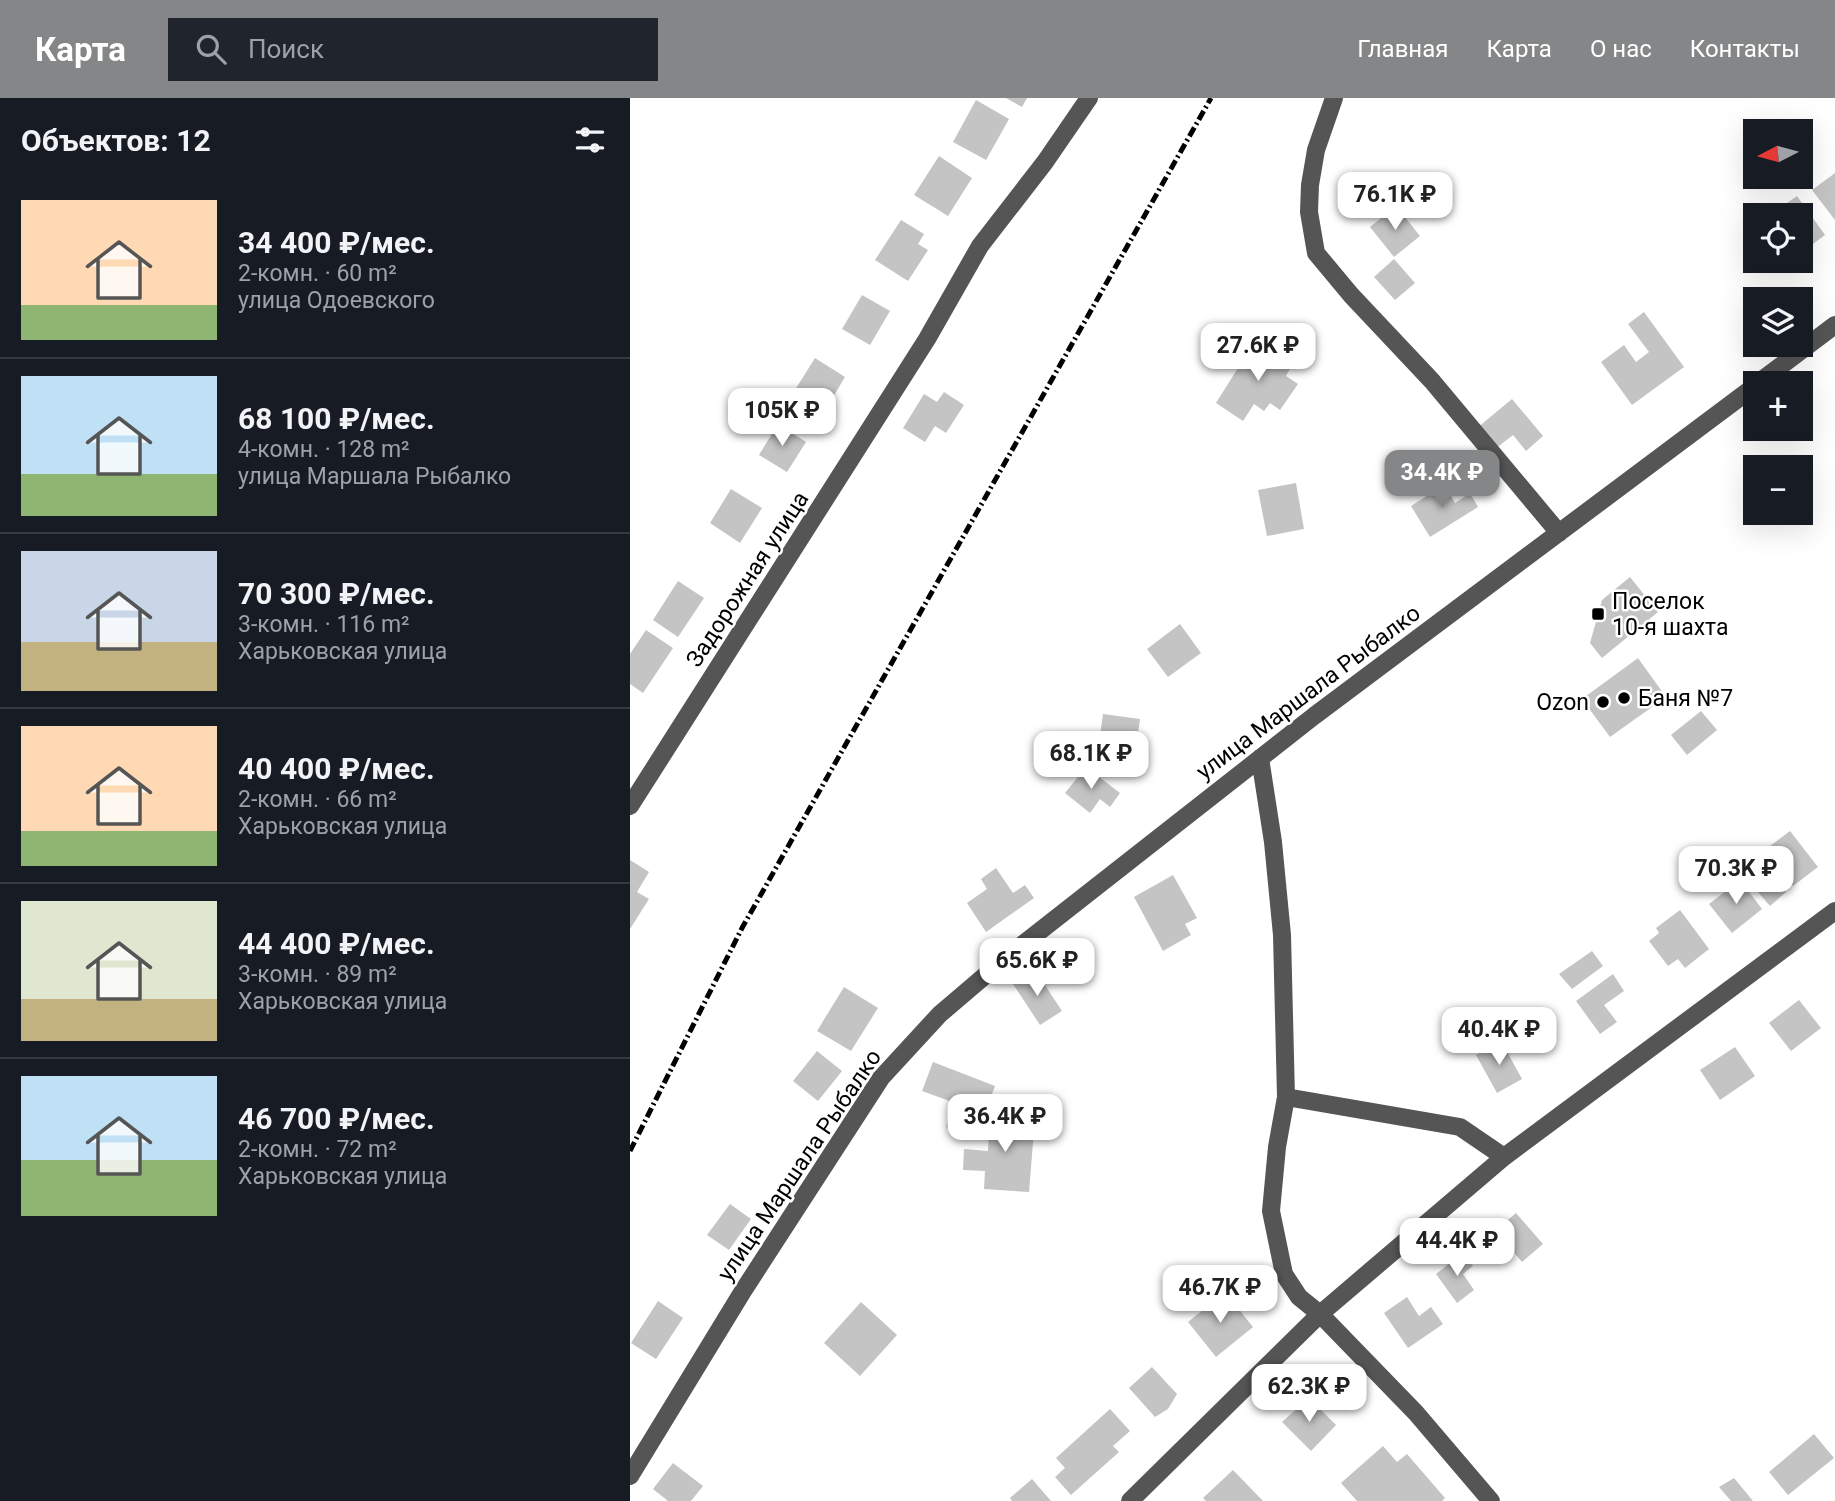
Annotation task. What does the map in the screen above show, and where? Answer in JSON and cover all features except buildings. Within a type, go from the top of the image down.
[{"type":"street","name":"Задорожная улица","points":[[630,806],[927,339],[980,246],[1045,162],[1089,98]]},
{"type":"street","points":[[1334,98],[1316,150],[1310,185],[1309,212],[1316,253],[1440,391],[1559,533]]},
{"type":"street","name":"улица Маршала Рыбалко","points":[[1774,371],[1835,326]]},
{"type":"street","name":"улица Маршала Рыбалко","points":[[630,1476],[743,1290],[881,1078],[940,1014],[1008,956],[1260,758],[1743,395]]},
{"type":"street","points":[[1260,758],[1273,842],[1282,935],[1286,1097],[1270,1212],[1284,1273],[1298,1297],[1320,1314],[1416,1413],[1492,1501]]},
{"type":"street","points":[[1130,1501],[1320,1314],[1504,1157],[1835,911]]},
{"type":"street","points":[[1286,1097],[1460,1127],[1504,1157]]},
{"type":"railway","points":[[630,1151],[742,928],[1211,98]]},
{"type":"place","name":"Поселок 10-я шахта","points":[[1598,614]]},
{"type":"place","name":"Баня №7","points":[[1624,698]]},
{"type":"place","name":"Ozon","points":[[1603,702]]}]
